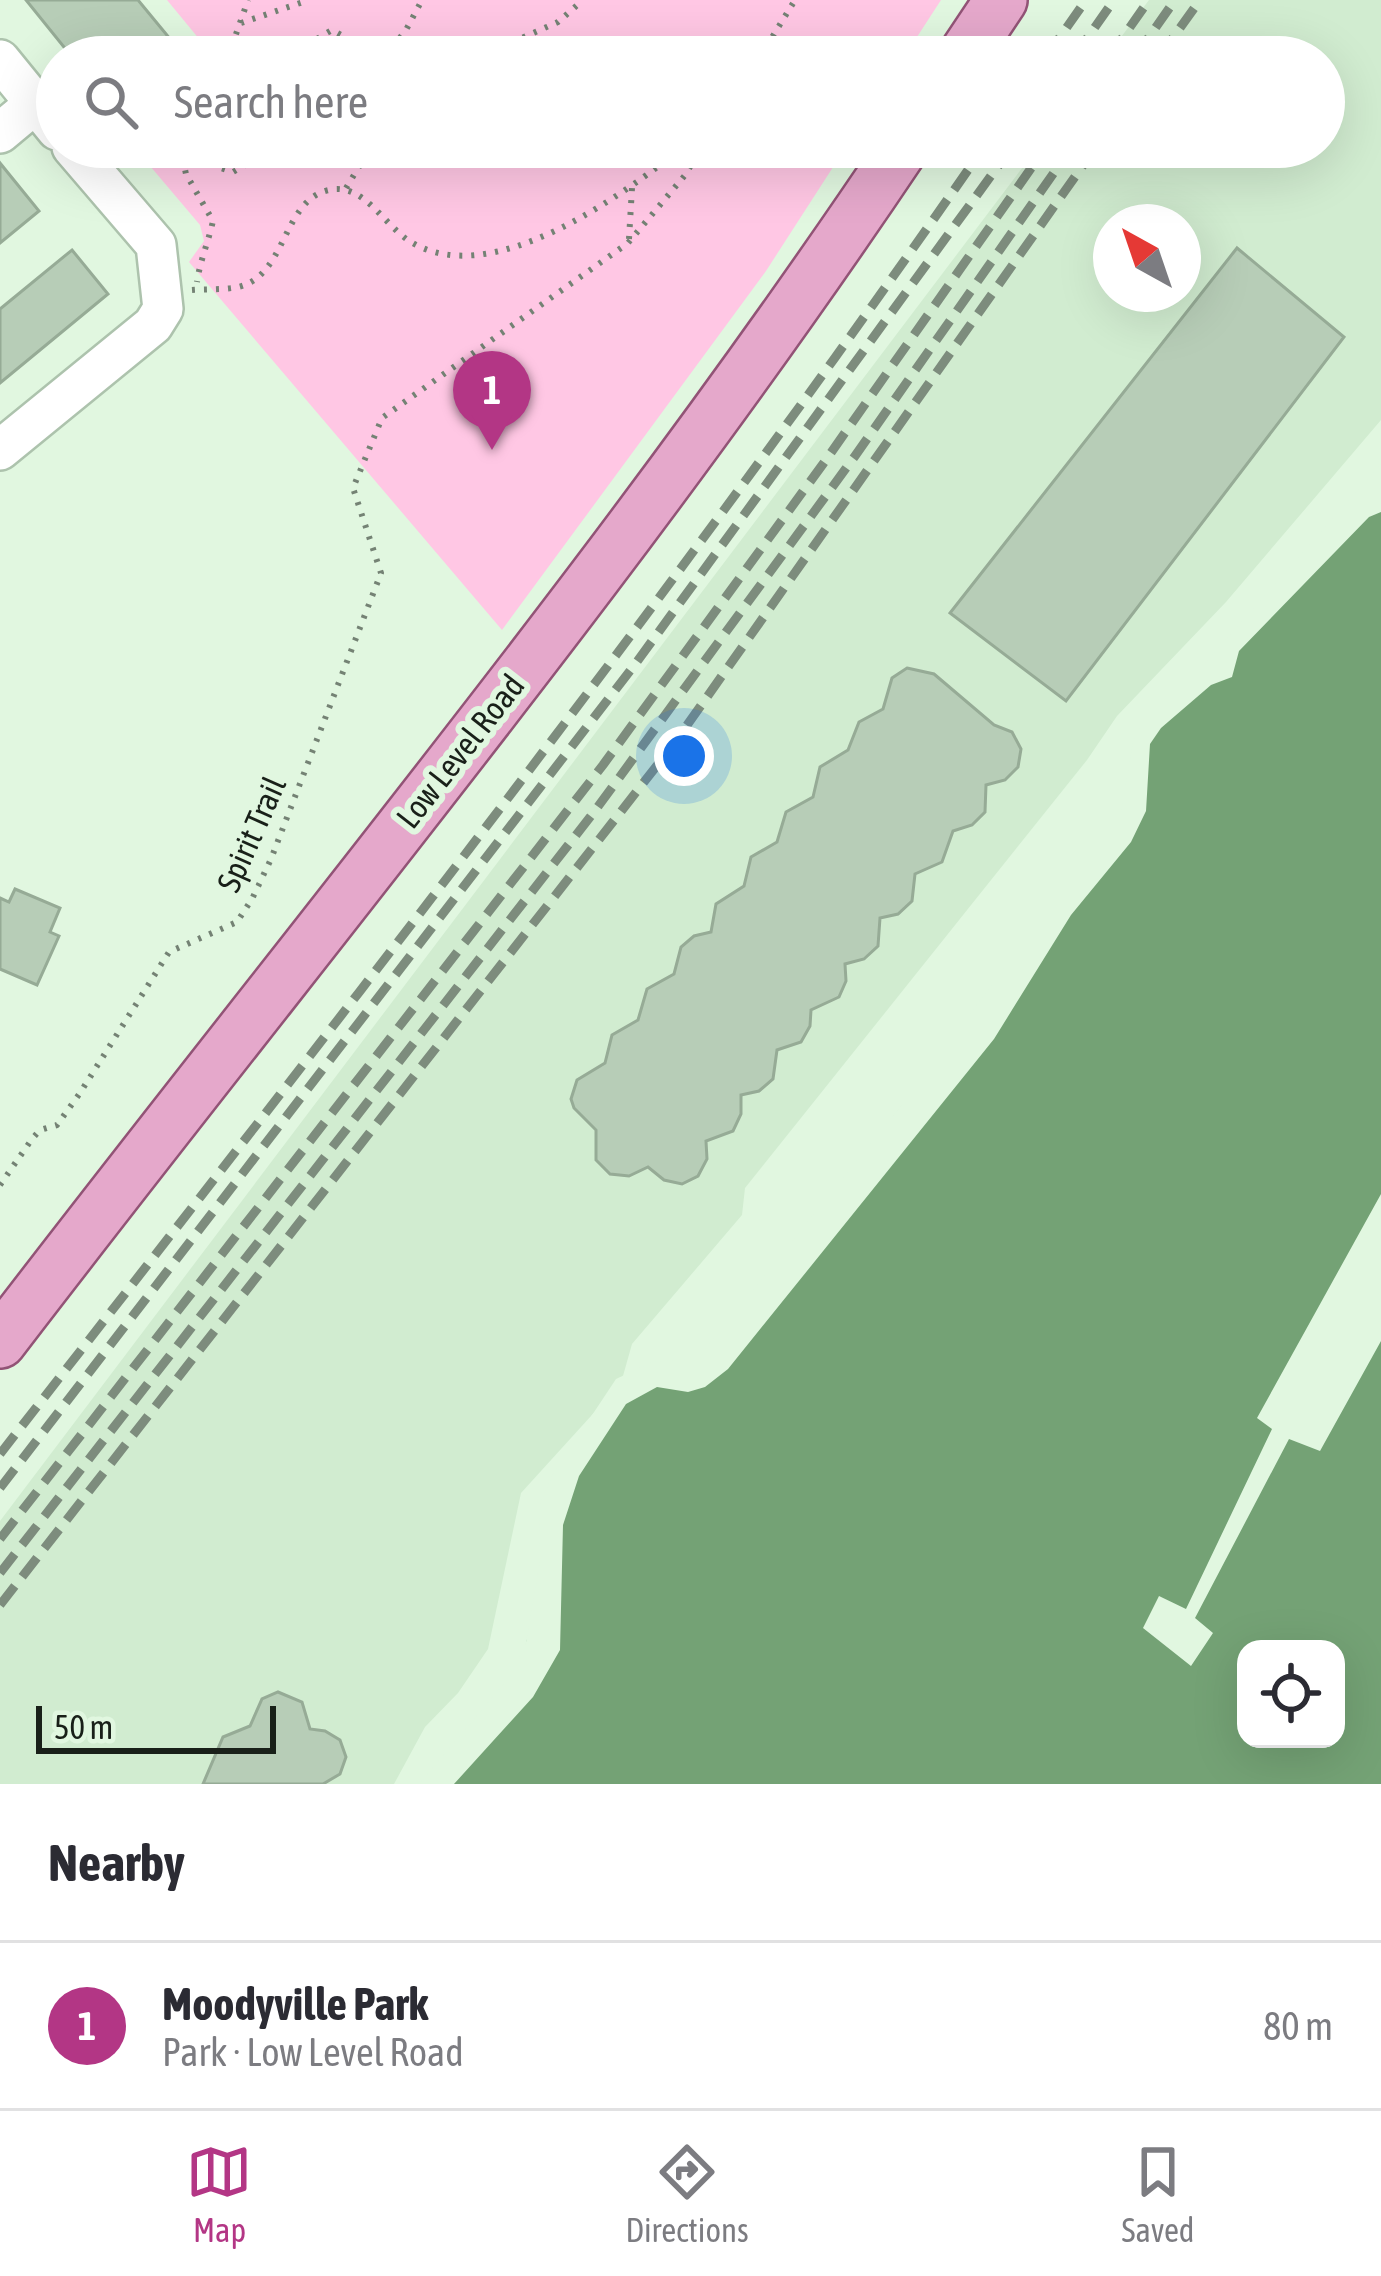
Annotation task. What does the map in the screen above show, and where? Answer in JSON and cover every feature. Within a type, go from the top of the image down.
[{"type":"main road","points":[[977,36],[1001,0]]},
{"type":"main road","name":"Low Level Road","points":[[0,1342],[534,654],[824,265],[889,168]]},
{"type":"street","points":[[0,60],[36,104]]},
{"type":"street","points":[[0,133],[36,120]]},
{"type":"street","points":[[0,450],[153,325],[181,291],[156,245],[90,168]]},
{"type":"path","points":[[236,36],[248,0]]},
{"type":"path","points":[[241,23],[309,0]]},
{"type":"path","points":[[402,36],[422,0]]},
{"type":"path","points":[[526,36],[558,22],[583,0]]},
{"type":"path","points":[[773,36],[795,0]]},
{"type":"path","points":[[318,36],[332,30],[341,36]]},
{"type":"path","points":[[181,291],[198,264],[213,221],[185,168]]},
{"type":"path","points":[[346,188],[358,168]]},
{"type":"path","points":[[181,291],[239,287],[256,279],[317,194],[346,188],[407,240],[432,253],[484,254],[536,239],[632,188],[657,168]]},
{"type":"path","points":[[628,243],[690,168]]},
{"type":"path","points":[[628,243],[632,188]]},
{"type":"path","name":"Spirit Trail","points":[[0,1185],[32,1139],[40,1130],[56,1125],[80,1093],[170,952],[237,922],[271,860],[381,573],[353,488],[382,418],[628,243]]},
{"type":"shaded area","points":[[167,0],[941,0],[918,36],[197,36]]},
{"type":"shaded area","points":[[1149,0],[1381,0],[1381,420],[1226,602],[1117,716],[1087,760],[745,1188],[742,1215],[632,1344],[621,1383],[521,1493],[488,1649],[458,1693],[425,1727],[394,1784],[0,1784],[0,1521],[1022,168],[1345,168],[1345,36],[1122,36]]},
{"type":"shaded area","points":[[152,168],[832,168],[766,271],[502,630],[189,262],[204,241],[200,225]]},
{"type":"shaded area","points":[[1381,470],[1381,1784],[425,1784],[518,1676],[546,1562],[545,1508],[621,1383],[707,1357],[1127,815],[1138,743]]},
{"type":"pier","points":[[1381,464],[1381,512],[1369,517],[1239,651],[1232,677],[1211,685],[1161,728],[1150,744],[1146,811],[1131,842],[1071,915],[994,1039],[728,1369],[705,1387],[688,1392],[657,1387],[626,1404],[579,1476],[563,1525],[560,1650],[533,1697],[454,1784],[419,1784],[513,1673],[526,1642],[540,1561],[539,1506],[553,1474],[616,1379],[652,1362],[688,1359],[703,1352],[899,1108],[1121,812],[1133,742],[1141,725],[1205,663]]},
{"type":"pier","points":[[1381,1194],[1381,1341],[1320,1451],[1289,1439],[1195,1618],[1213,1633],[1191,1666],[1143,1628],[1159,1596],[1186,1609],[1272,1429],[1257,1418]]},
{"type":"building","points":[[26,0],[138,0],[168,36],[55,36]]},
{"type":"building","points":[[0,163],[39,211],[0,243]]},
{"type":"building","points":[[1237,248],[1344,337],[1066,701],[950,613],[1187,312],[1201,312],[1201,294]]},
{"type":"building","points":[[72,250],[108,294],[0,383],[0,309]]},
{"type":"building","points":[[907,668],[934,674],[994,725],[1012,732],[1021,749],[1018,767],[1005,780],[986,785],[985,812],[972,825],[953,831],[942,862],[915,874],[912,901],[898,914],[880,918],[878,946],[864,959],[845,964],[846,981],[839,997],[811,1010],[810,1026],[801,1042],[777,1050],[773,1079],[759,1091],[741,1095],[741,1114],[733,1131],[706,1141],[707,1159],[698,1176],[682,1184],[664,1180],[648,1167],[629,1176],[610,1174],[596,1160],[596,1130],[574,1108],[571,1099],[577,1080],[605,1063],[612,1035],[638,1020],[647,989],[674,974],[681,947],[694,936],[711,932],[716,904],[744,886],[751,857],[777,842],[786,812],[813,797],[820,767],[848,750],[859,722],[883,709],[892,678]]},
{"type":"building","points":[[15,889],[60,908],[50,932],[59,936],[37,985],[0,969],[0,898],[9,902]]},
{"type":"building","points":[[278,1692],[302,1702],[310,1729],[340,1740],[346,1757],[340,1774],[323,1784],[203,1784],[223,1737],[250,1726],[262,1699]]},
{"type":"railway","points":[[1061,36],[1086,0]]},
{"type":"railway","points":[[1089,36],[1114,0]]},
{"type":"railway","points":[[1124,36],[1149,0]]},
{"type":"railway","points":[[1150,36],[1175,0]]},
{"type":"railway","points":[[1174,36],[1200,0]]},
{"type":"railway","points":[[0,1454],[624,644],[969,168]]},
{"type":"railway","points":[[0,1488],[636,663],[997,168]]},
{"type":"railway","points":[[0,1539],[603,765],[1031,168]]},
{"type":"railway","points":[[0,1573],[594,812],[855,456],[1057,168]]},
{"type":"railway","points":[[0,1605],[673,745],[1081,168]]},
{"type":"place","name":"Moodyville Park","points":[[492,450]]}]
